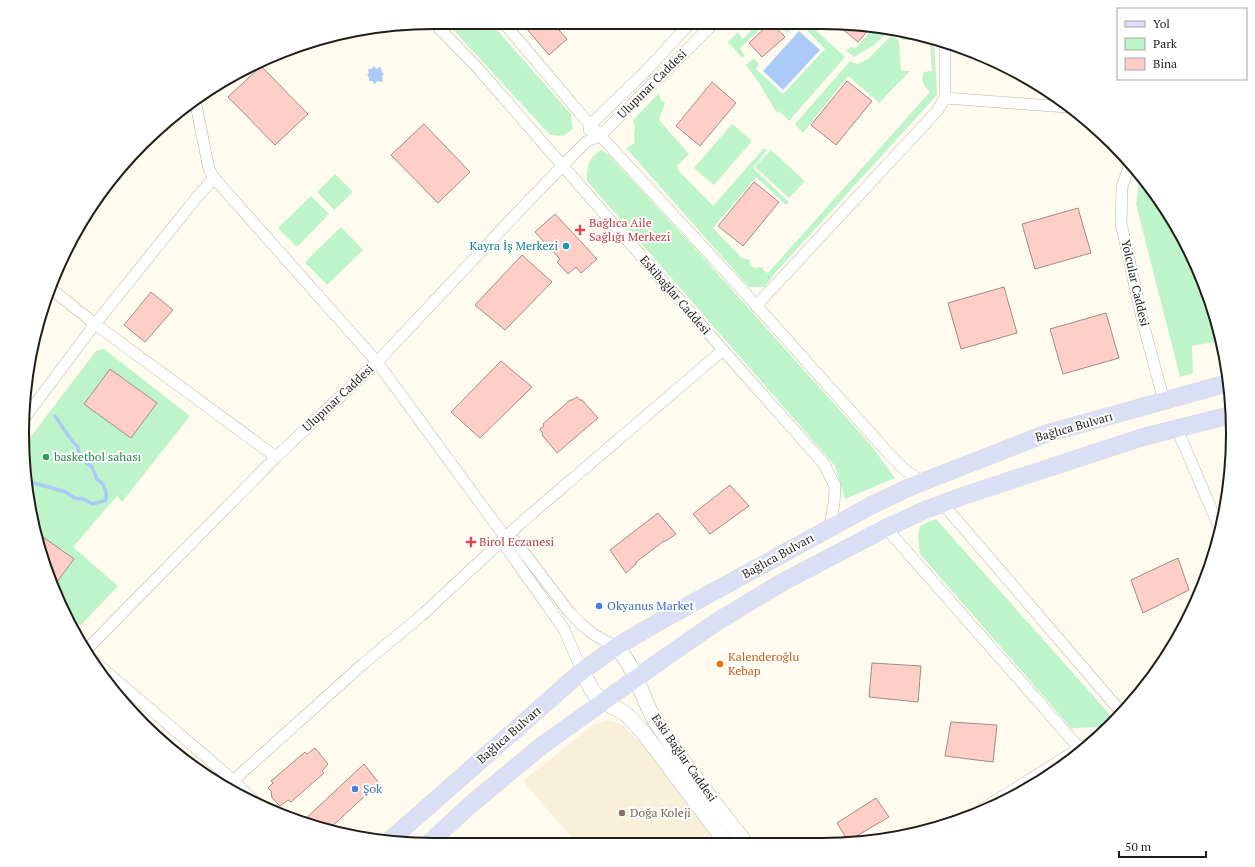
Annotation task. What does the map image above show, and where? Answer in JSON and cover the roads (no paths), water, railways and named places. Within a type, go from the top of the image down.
[{"type":"main road","name":"Bağlıca Bulvarı","points":[[395,836],[582,671],[616,647],[660,621],[872,505],[919,483],[1045,434],[1223,384]]},
{"type":"main road","points":[[434,838],[469,806],[540,747],[718,621],[781,583],[886,528],[942,504],[1142,437],[1225,416]]},
{"type":"street","name":"Eskibağlar Caddesi","points":[[440,29],[475,65],[824,464],[835,486],[834,504],[829,529]]},
{"type":"street","points":[[509,29],[591,124],[890,455],[906,471],[914,476],[919,483]]},
{"type":"street","name":"Ulupınar Caddesi","points":[[586,142],[591,124],[644,72],[684,29]]},
{"type":"street","name":"Ulupınar Caddesi","points":[[90,646],[276,458],[377,362],[586,142],[601,135],[708,29]]},
{"type":"street","points":[[756,306],[937,111],[944,98],[945,48]]},
{"type":"street","points":[[944,98],[1059,106]]},
{"type":"street","points":[[196,106],[209,169],[214,178],[377,362],[505,537],[506,547],[564,629],[592,690],[604,702],[625,713],[640,728],[723,838]]},
{"type":"street","name":"Yolcular Caddesi","points":[[1128,170],[1122,187],[1121,223],[1143,323],[1164,401]]},
{"type":"street","points":[[30,411],[95,324],[214,178]]},
{"type":"street","points":[[55,292],[95,324],[276,458]]},
{"type":"street","points":[[230,784],[363,664],[422,615],[505,537],[723,350]]},
{"type":"street","points":[[1176,429],[1216,520]]},
{"type":"street","points":[[942,504],[1118,709]]},
{"type":"street","points":[[886,528],[1081,744]]},
{"type":"street","points":[[505,537],[515,541],[570,613],[582,625],[593,634],[616,647]]},
{"type":"street","name":"Eski Bağlar Caddesi","points":[[616,647],[624,655],[636,678],[647,706],[656,722],[692,774],[742,838]]},
{"type":"street","points":[[110,676],[228,782]]},
{"type":"street","points":[[1021,785],[1036,776]]},
{"type":"water","points":[[799,31],[820,50],[783,90],[763,71]]},
{"type":"water","points":[[374,66],[376,69],[381,67],[384,74],[382,77],[383,82],[377,81],[375,84],[372,81],[369,81],[367,75],[369,73],[368,69],[371,69]]},
{"type":"waterway","points":[[32,482],[66,492],[74,498],[83,499],[93,504],[106,500],[106,492],[103,484],[97,479],[92,467],[79,455],[78,447],[68,436],[55,416]]},
{"type":"place","name":"Bağlıca Aile Sağlığı Merkezi","points":[[580,230]]},
{"type":"place","name":"Kayra İş Merkezi","points":[[566,246]]},
{"type":"place","name":"basketbol sahası","points":[[46,457]]},
{"type":"place","name":"Birol Eczanesi","points":[[471,542]]},
{"type":"place","name":"Okyanus Market","points":[[599,606]]},
{"type":"place","name":"Kalenderoğlu Kebap","points":[[720,664]]},
{"type":"place","name":"Şok","points":[[355,789]]},
{"type":"place","name":"Doğa Koleji","points":[[622,813]]}]
